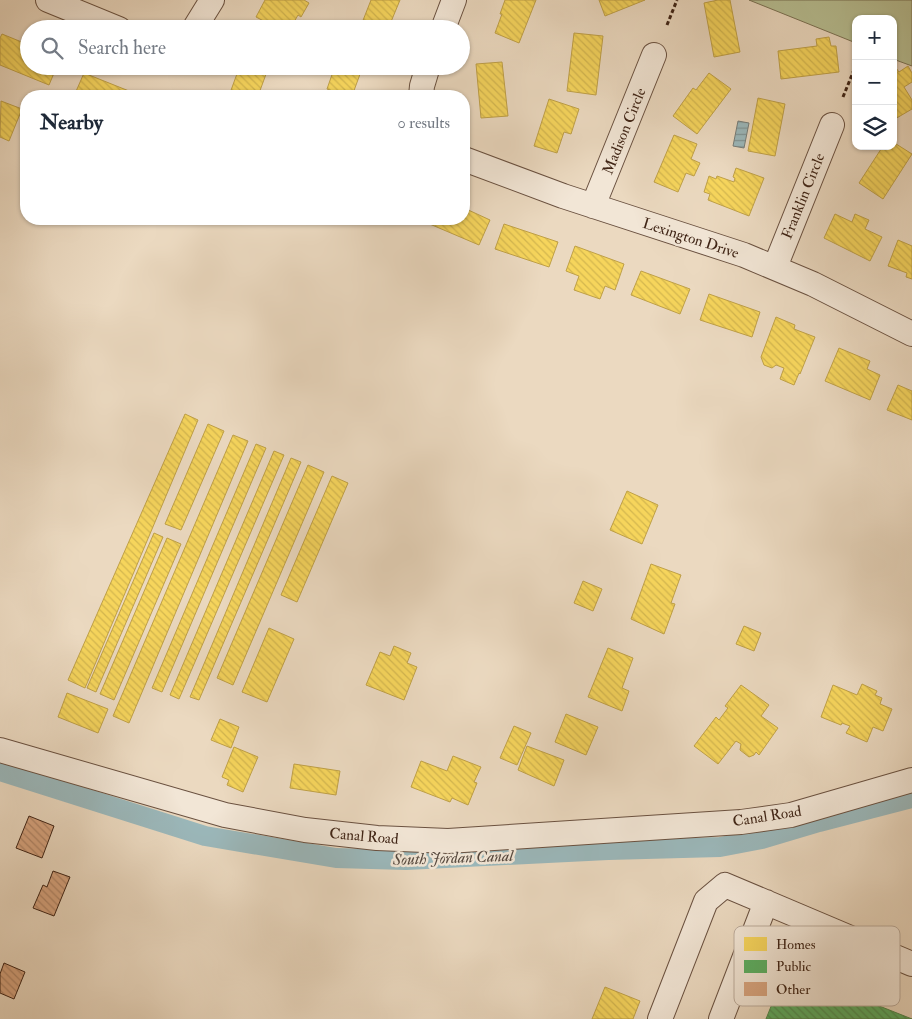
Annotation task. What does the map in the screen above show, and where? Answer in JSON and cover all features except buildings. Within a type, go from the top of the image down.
[{"type":"street","points":[[48,0],[97,20]]},
{"type":"street","points":[[200,20],[212,0]]},
{"type":"street","points":[[446,20],[454,0]]},
{"type":"street","name":"Madison Circle","points":[[593,206],[654,55]]},
{"type":"street","points":[[422,90],[425,75]]},
{"type":"street","name":"Franklin Circle","points":[[775,267],[832,125]]},
{"type":"street","name":"Lexington Drive","points":[[470,161],[593,206],[744,255],[775,267],[912,334]]},
{"type":"street","name":"Canal Road","points":[[0,750],[225,815],[305,830],[377,838],[439,841],[742,822],[790,815],[912,780]]},
{"type":"street","points":[[660,1019],[706,901],[725,885],[823,926]]},
{"type":"street","points":[[757,926],[766,902]]},
{"type":"street","points":[[900,959],[912,964]]},
{"type":"street","points":[[721,1019],[734,985]]},
{"type":"path","points":[[667,25],[677,0]]},
{"type":"path","points":[[842,97],[852,74]]},
{"type":"green space","points":[[749,0],[912,0],[912,66],[897,60],[897,15],[852,15],[852,41]]},
{"type":"water","points":[[738,121],[749,123],[744,148],[733,146]]},
{"type":"waterway","name":"South Jordan Canal","points":[[0,771],[205,836],[336,858],[406,860],[608,850],[720,847],[762,839],[912,798]]}]
